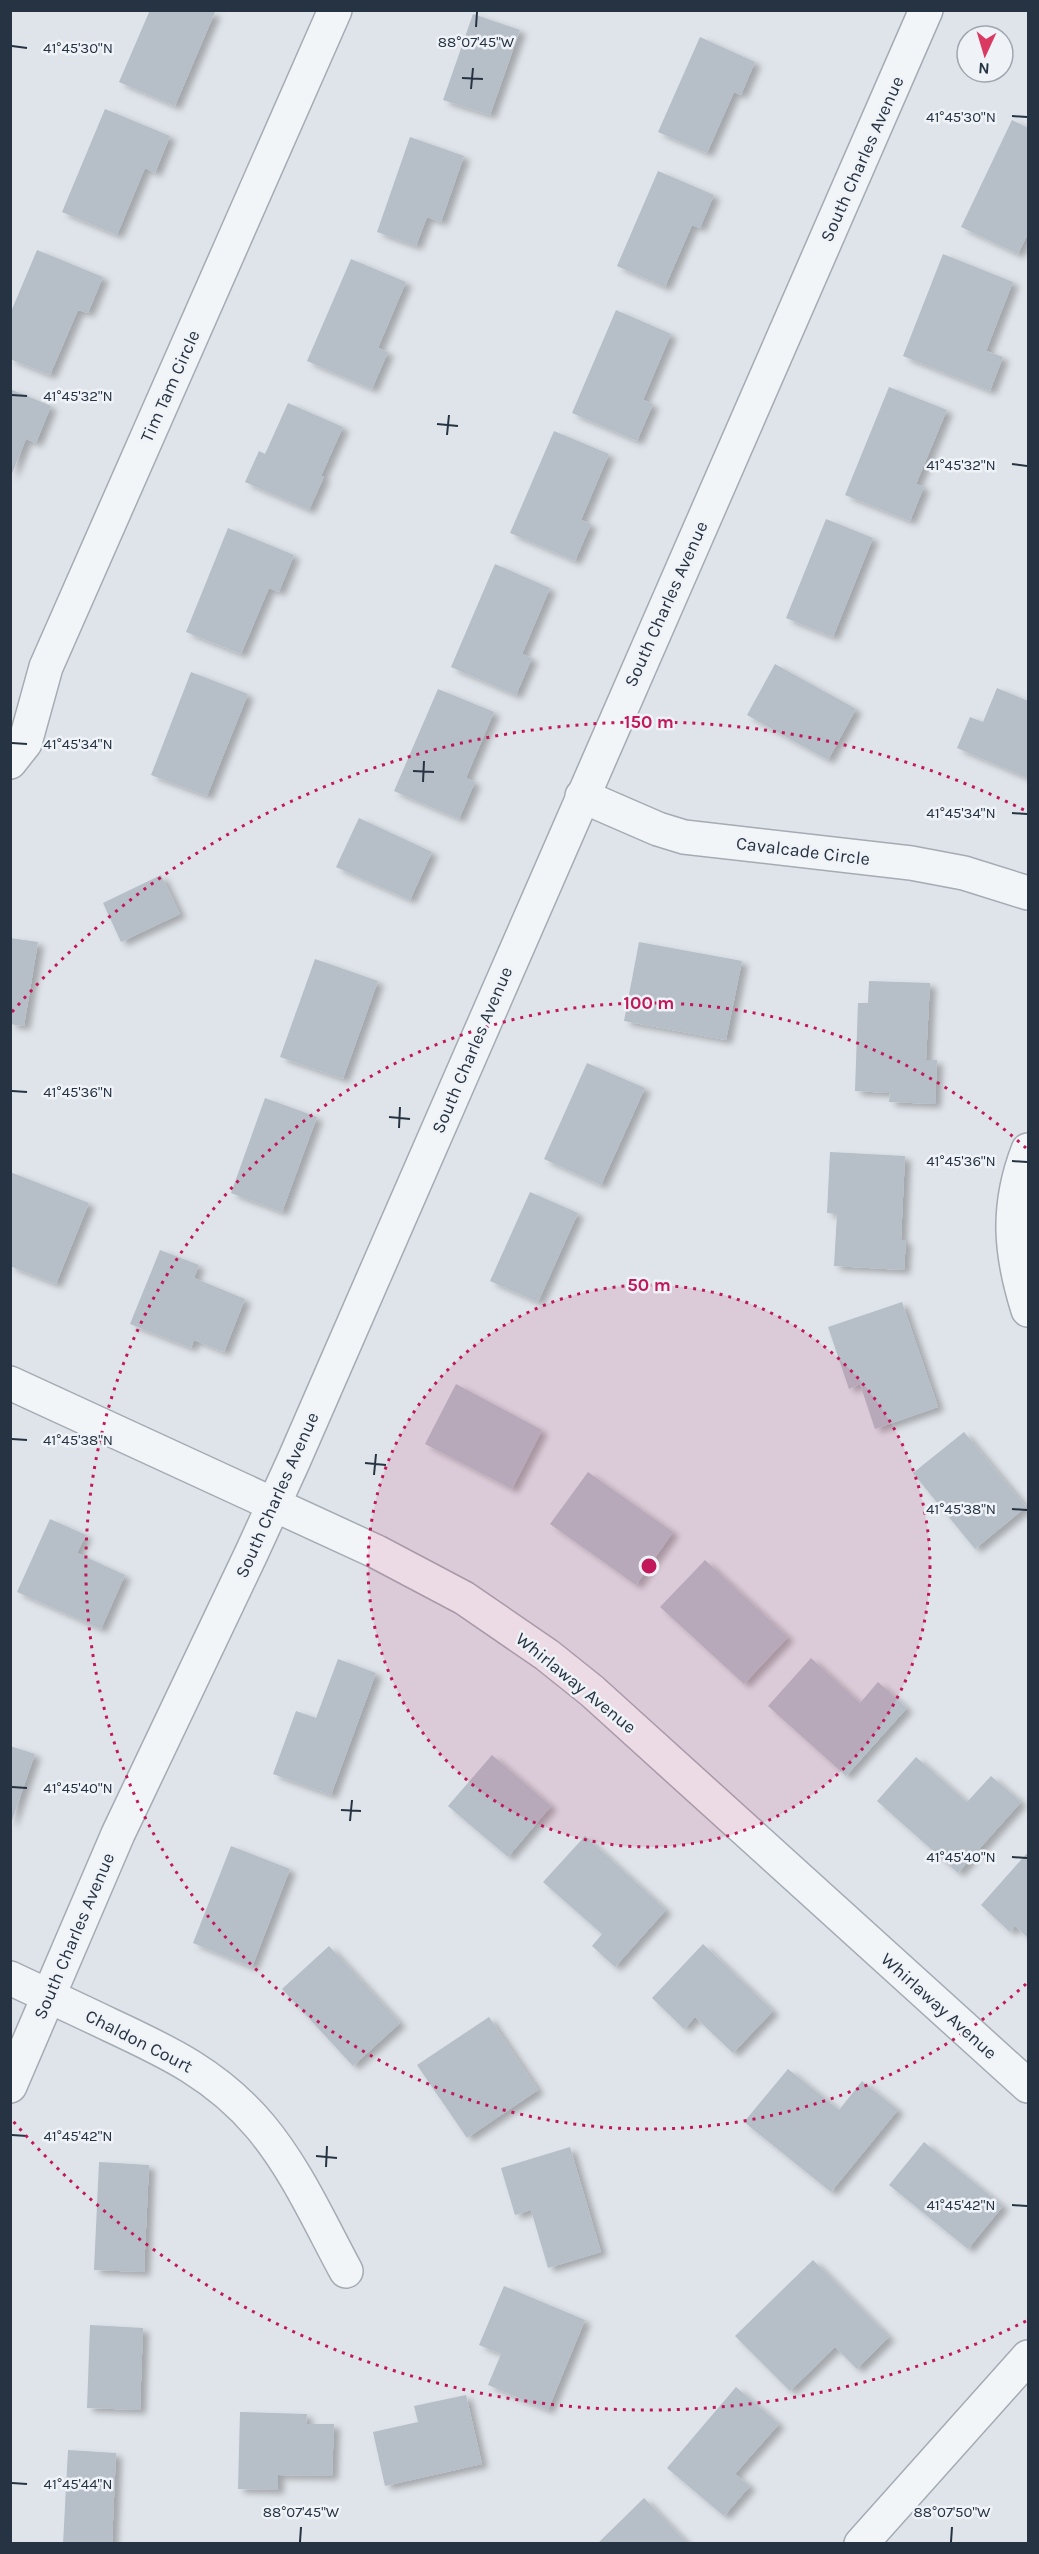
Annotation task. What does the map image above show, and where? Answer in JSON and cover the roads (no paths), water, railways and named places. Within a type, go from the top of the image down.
[{"type":"street","name":"Tim Tam Circle","points":[[10,762],[25,743],[46,667],[335,10]]},
{"type":"street","name":"South Charles Avenue","points":[[10,2086],[118,1834],[273,1505],[926,10]]},
{"type":"street","name":"Cavalcade Circle","points":[[582,796],[658,830],[684,837],[911,863],[964,873],[1029,893]]},
{"type":"street","points":[[1029,1149],[1018,1176],[1012,1209],[1012,1234],[1020,1283],[1029,1310]]},
{"type":"street","name":"Whirlaway Avenue","points":[[10,1383],[377,1552],[464,1598],[547,1655],[592,1691],[1029,2086]]},
{"type":"street","name":"Chaldon Court","points":[[10,1978],[178,2057],[205,2075],[232,2098],[259,2126],[290,2166],[346,2271]]},
{"type":"street","points":[[861,2544],[1029,2357]]}]
